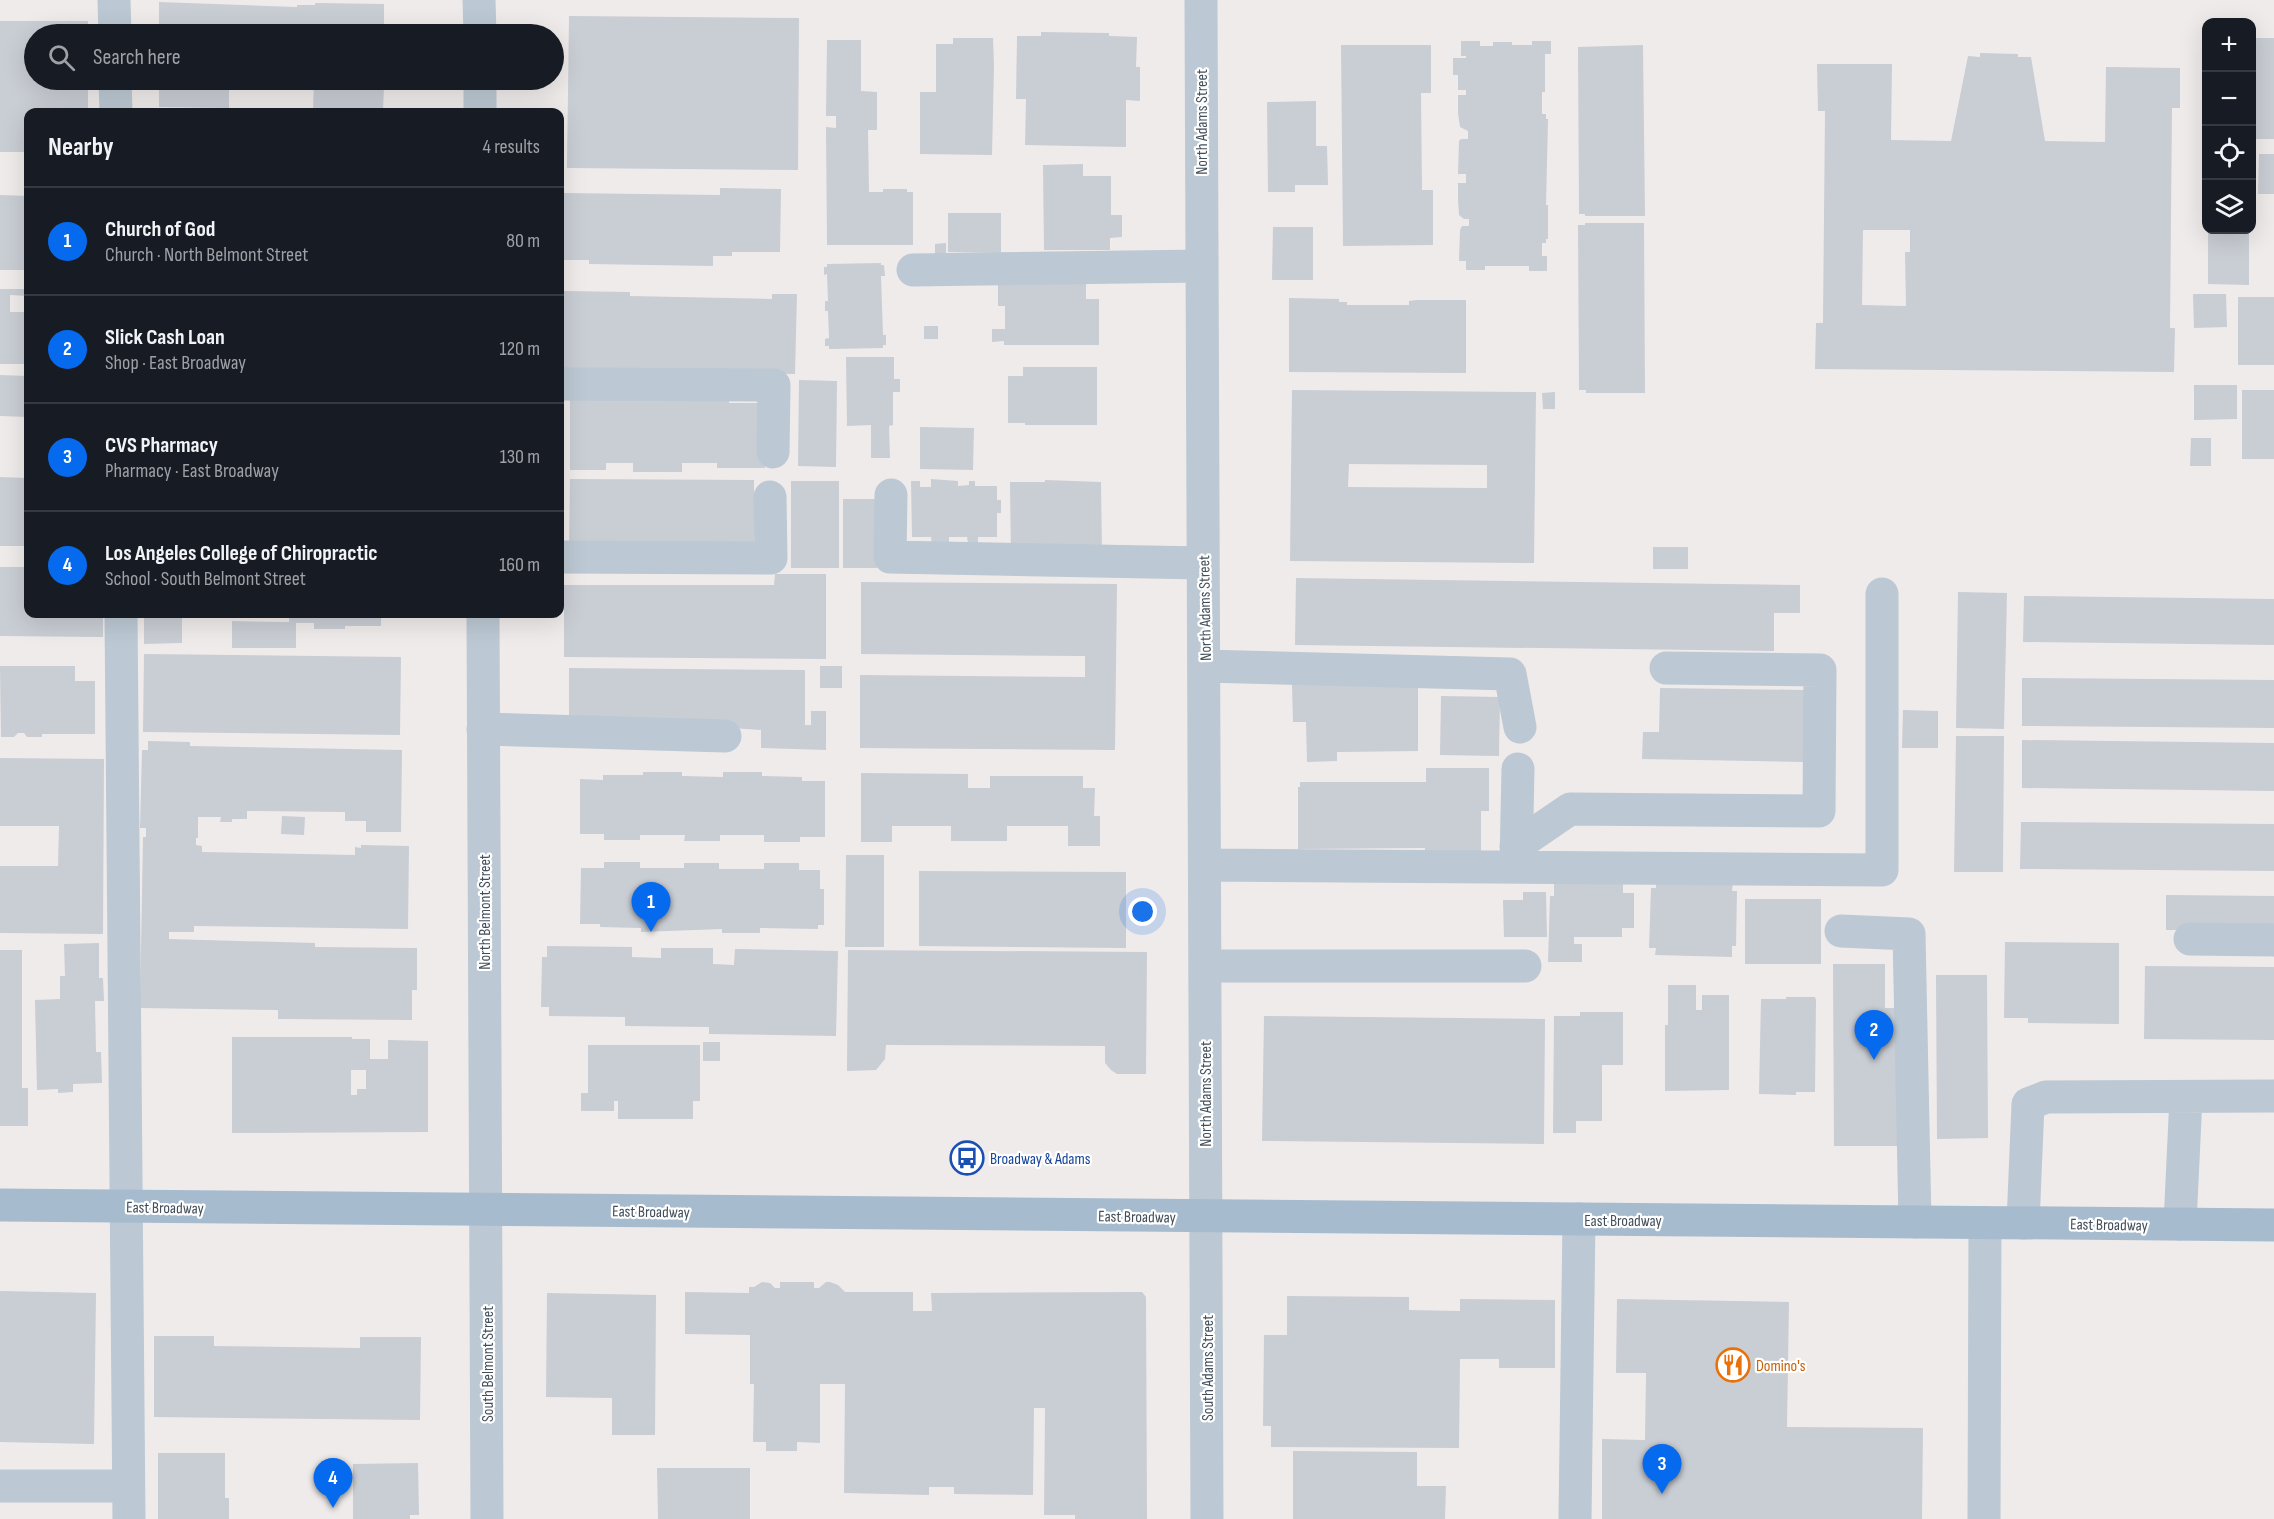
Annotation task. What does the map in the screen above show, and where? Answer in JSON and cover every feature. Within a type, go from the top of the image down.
[{"type":"main road","name":"East Broadway","points":[[0,1205],[2274,1225]]},
{"type":"street","points":[[114,0],[115,24]]},
{"type":"street","points":[[479,0],[480,24]]},
{"type":"street","name":"North Adams Street","points":[[1201,0],[1206,1217]]},
{"type":"street","points":[[115,90],[116,108]]},
{"type":"street","points":[[480,90],[480,108]]},
{"type":"street","points":[[913,270],[1202,266]]},
{"type":"street","points":[[564,384],[774,385],[773,452]]},
{"type":"street","points":[[891,495],[890,556],[1203,563]]},
{"type":"street","points":[[564,557],[771,558],[770,496]]},
{"type":"street","points":[[1205,865],[1516,857],[1882,870],[1882,594]]},
{"type":"street","points":[[121,618],[129,1519]]},
{"type":"street","name":"North Belmont Street","points":[[483,618],[486,1210]]},
{"type":"street","points":[[1204,666],[1510,674],[1520,727]]},
{"type":"street","points":[[1516,857],[1570,809],[1819,811],[1820,670],[1666,668]]},
{"type":"street","points":[[483,729],[725,736]]},
{"type":"street","points":[[1516,857],[1518,769]]},
{"type":"street","points":[[1841,931],[1909,934],[1916,1222]]},
{"type":"street","points":[[2190,939],[2274,940]]},
{"type":"street","points":[[1205,966],[1526,966]]},
{"type":"street","points":[[2023,1223],[2028,1104],[2046,1097],[2274,1096]]},
{"type":"street","points":[[2180,1224],[2186,1097]]},
{"type":"street","name":"South Belmont Street","points":[[486,1210],[487,1519]]},
{"type":"street","name":"South Adams Street","points":[[1206,1217],[1208,1519]]},
{"type":"street","points":[[1575,1519],[1579,1220]]},
{"type":"street","points":[[1984,1519],[1985,1223]]},
{"type":"street","points":[[0,1486],[128,1486]]},
{"type":"building","points":[[159,2],[297,7],[297,5],[315,5],[315,3],[384,4],[384,24],[159,24]]},
{"type":"building","points":[[569,16],[799,18],[798,170],[567,168]]},
{"type":"building","points":[[0,21],[88,21],[88,24],[24,24],[24,90],[88,90],[88,108],[24,108],[24,152],[0,152]]},
{"type":"building","points":[[1041,32],[1109,33],[1109,36],[1137,37],[1136,67],[1140,67],[1140,101],[1126,100],[1126,147],[1025,145],[1026,99],[1016,99],[1017,36],[1041,36]]},
{"type":"building","points":[[953,38],[993,38],[992,155],[920,154],[920,92],[936,92],[936,44],[953,44]]},
{"type":"building","points":[[2256,38],[2274,38],[2274,139],[2256,139]]},
{"type":"building","points":[[827,40],[861,40],[861,91],[877,92],[877,130],[868,130],[869,192],[883,192],[883,189],[907,189],[907,192],[913,192],[913,245],[827,245],[826,127],[836,128],[836,116],[826,116]]},
{"type":"building","points":[[1461,41],[1480,41],[1480,46],[1493,46],[1493,42],[1532,45],[1532,41],[1551,41],[1551,54],[1545,54],[1545,92],[1542,92],[1542,114],[1546,114],[1546,119],[1548,119],[1546,205],[1548,205],[1548,239],[1546,243],[1542,243],[1542,256],[1547,256],[1547,271],[1529,271],[1529,266],[1485,266],[1485,270],[1466,270],[1466,261],[1459,261],[1460,230],[1462,226],[1469,226],[1469,219],[1464,219],[1459,215],[1458,200],[1458,183],[1466,183],[1466,174],[1458,174],[1459,141],[1468,139],[1468,131],[1460,127],[1458,113],[1458,95],[1466,95],[1466,90],[1458,90],[1458,75],[1453,75],[1453,58],[1466,58],[1466,56],[1461,56]]},
{"type":"building","points":[[1341,45],[1431,45],[1431,93],[1421,93],[1422,190],[1433,190],[1433,245],[1343,246]]},
{"type":"building","points":[[1643,45],[1645,216],[1585,216],[1585,214],[1579,214],[1578,47]]},
{"type":"building","points":[[1980,53],[2018,54],[2018,57],[2031,57],[2045,141],[2105,142],[2106,67],[2180,68],[2180,108],[2172,108],[2170,328],[2175,328],[2174,372],[1815,369],[1816,323],[1823,323],[1825,111],[1818,111],[1817,64],[1892,64],[1891,140],[1951,141],[1968,56],[1980,57]],"holes":[[[1863,230],[1910,230],[1910,252],[1905,252],[1906,306],[1862,305]]]},
{"type":"building","points":[[159,90],[229,90],[229,108],[159,107]]},
{"type":"building","points":[[314,90],[384,90],[383,108],[313,108]]},
{"type":"building","points":[[1316,101],[1316,146],[1327,146],[1328,185],[1295,185],[1295,192],[1268,192],[1267,102]]},
{"type":"building","points":[[2259,154],[2274,154],[2274,194],[2258,194]]},
{"type":"building","points":[[1083,164],[1083,176],[1111,176],[1111,215],[1122,215],[1122,237],[1110,238],[1110,250],[1044,250],[1043,165]]},
{"type":"building","points":[[720,188],[781,189],[780,252],[732,252],[732,256],[713,256],[713,266],[589,264],[589,260],[564,260],[564,193],[720,195]]},
{"type":"building","points":[[0,195],[24,196],[24,270],[0,270]]},
{"type":"building","points":[[948,213],[1001,213],[1001,253],[948,252]]},
{"type":"building","points":[[1585,223],[1644,223],[1645,393],[1586,393],[1586,390],[1579,390],[1578,225],[1585,225]]},
{"type":"building","points":[[1273,227],[1313,227],[1313,280],[1272,280]]},
{"type":"building","points":[[2208,234],[2249,234],[2249,285],[2208,284]]},
{"type":"building","points":[[946,243],[946,254],[935,254],[935,244]]},
{"type":"building","points":[[881,263],[884,265],[885,276],[881,276],[883,335],[886,335],[886,345],[883,345],[883,348],[829,349],[829,346],[825,346],[825,339],[829,338],[828,311],[825,311],[825,301],[828,301],[827,274],[824,275],[824,267],[827,267],[827,264]]},
{"type":"building","points":[[1086,282],[1086,299],[1099,299],[1099,345],[1004,345],[1004,341],[992,342],[992,329],[1005,329],[1005,306],[998,306],[998,283]]},
{"type":"building","points":[[0,289],[24,289],[24,296],[10,295],[10,312],[24,312],[24,364],[0,364]]},
{"type":"building","points":[[564,291],[630,292],[630,296],[772,299],[772,294],[797,294],[795,374],[564,370]]},
{"type":"building","points":[[2193,294],[2226,294],[2227,327],[2194,328]]},
{"type":"building","points":[[2238,297],[2274,297],[2274,365],[2238,365]]},
{"type":"building","points":[[1289,298],[1339,299],[1339,302],[1347,302],[1347,305],[1409,305],[1409,301],[1417,300],[1466,300],[1466,373],[1289,372]]},
{"type":"building","points":[[924,326],[938,326],[938,339],[924,339]]},
{"type":"building","points":[[846,357],[894,357],[894,379],[900,379],[900,392],[893,392],[893,425],[889,426],[890,458],[871,458],[871,425],[847,426]]},
{"type":"building","points":[[1023,367],[1097,367],[1097,425],[1008,423],[1008,376],[1023,376]]},
{"type":"building","points":[[0,375],[24,376],[24,417],[0,416]]},
{"type":"building","points":[[799,380],[837,381],[836,467],[798,466]]},
{"type":"building","points":[[2194,385],[2237,385],[2237,419],[2194,420]]},
{"type":"building","points":[[1292,390],[1536,392],[1534,563],[1290,561]],"holes":[[[1349,464],[1487,465],[1487,488],[1348,487]]]},
{"type":"building","points":[[2242,390],[2274,390],[2274,459],[2242,459]]},
{"type":"building","points":[[1555,392],[1555,409],[1543,409],[1542,393]]},
{"type":"building","points":[[570,396],[729,396],[729,403],[765,403],[765,468],[717,468],[717,463],[682,463],[682,472],[633,472],[633,463],[606,463],[606,470],[570,470]]},
{"type":"building","points":[[920,427],[974,428],[973,470],[920,469]]},
{"type":"building","points":[[2191,438],[2211,438],[2211,466],[2190,466]]},
{"type":"building","points":[[0,477],[24,478],[24,546],[0,546]]},
{"type":"building","points":[[570,479],[754,480],[754,549],[569,548]]},
{"type":"building","points":[[931,479],[958,481],[958,486],[969,485],[969,481],[975,481],[975,486],[997,486],[997,500],[1001,500],[1001,513],[997,513],[997,537],[978,537],[978,543],[968,543],[967,537],[949,537],[949,545],[932,545],[931,537],[912,537],[911,481],[920,481],[920,487],[931,487]]},
{"type":"building","points":[[1045,480],[1101,482],[1102,551],[1011,557],[1010,482],[1045,482]]},
{"type":"building","points":[[791,481],[839,481],[839,568],[791,568]]},
{"type":"building","points":[[843,499],[876,499],[877,568],[843,568]]},
{"type":"building","points":[[1653,547],[1688,547],[1688,569],[1653,569]]},
{"type":"building","points":[[0,567],[24,567],[24,618],[103,618],[103,637],[0,636]]},
{"type":"building","points":[[775,574],[826,574],[826,659],[564,657],[564,585],[774,585]]},
{"type":"building","points":[[1296,578],[1800,585],[1800,613],[1774,613],[1774,651],[1295,645]]},
{"type":"building","points":[[861,582],[1117,584],[1115,750],[860,748],[860,675],[1085,677],[1085,656],[861,654]]},
{"type":"building","points":[[1958,592],[2007,593],[2004,729],[1956,728]]},
{"type":"building","points":[[2024,596],[2274,599],[2274,645],[2023,642]]},
{"type":"building","points":[[144,618],[182,618],[182,643],[144,644]]},
{"type":"building","points":[[289,618],[381,618],[381,626],[314,629],[314,623],[296,623],[296,648],[232,648],[232,621],[289,622]]},
{"type":"building","points":[[144,654],[401,657],[400,735],[143,732]]},
{"type":"building","points":[[0,666],[75,666],[75,681],[95,681],[95,734],[42,734],[42,737],[27,737],[24,733],[18,733],[14,737],[1,737]]},
{"type":"building","points":[[820,666],[842,666],[842,688],[820,688]]},
{"type":"building","points":[[569,668],[805,670],[805,725],[811,725],[811,711],[826,711],[826,750],[761,748],[761,730],[569,717]]},
{"type":"building","points":[[2022,678],[2274,680],[2274,728],[2022,726]]},
{"type":"building","points":[[1418,683],[1418,751],[1337,752],[1337,761],[1307,762],[1306,722],[1293,722],[1292,684]]},
{"type":"building","points":[[1660,688],[1806,690],[1805,762],[1642,759],[1643,732],[1659,732]]},
{"type":"building","points":[[1441,696],[1500,697],[1499,756],[1440,755]]},
{"type":"building","points":[[1903,710],[1938,711],[1938,748],[1902,748]]},
{"type":"building","points":[[1956,736],[2004,736],[2003,872],[1954,872]]},
{"type":"building","points":[[2022,740],[2274,743],[2274,791],[2022,788]]},
{"type":"building","points":[[148,741],[190,742],[190,746],[402,750],[401,832],[366,832],[366,821],[345,821],[345,812],[247,811],[247,819],[232,819],[232,822],[220,822],[221,817],[198,817],[196,845],[202,846],[202,852],[355,855],[355,847],[361,848],[361,845],[409,846],[408,929],[194,926],[194,932],[169,932],[169,939],[315,943],[315,947],[417,948],[417,990],[412,990],[412,1020],[278,1019],[278,1010],[140,1008],[143,837],[146,837],[146,828],[140,828],[142,750],[148,750]]},
{"type":"building","points":[[0,758],[104,759],[103,934],[0,933],[0,866],[58,866],[59,826],[0,826]]},
{"type":"building","points":[[1426,768],[1489,768],[1489,811],[1481,811],[1481,855],[1425,855],[1425,848],[1298,849],[1298,787],[1300,787],[1300,782],[1426,782]]},
{"type":"building","points":[[643,772],[682,772],[682,776],[723,777],[723,772],[762,772],[762,776],[802,777],[802,781],[825,781],[825,837],[800,837],[800,842],[764,842],[764,835],[720,835],[720,841],[684,841],[685,835],[640,835],[640,840],[604,840],[604,834],[580,834],[580,779],[603,780],[603,775],[643,775]]},
{"type":"building","points":[[861,773],[968,774],[968,788],[990,788],[990,776],[1083,776],[1083,788],[1095,788],[1094,816],[1100,816],[1100,846],[1068,846],[1068,826],[1007,826],[1007,841],[951,841],[951,826],[892,826],[892,842],[861,842]]},
{"type":"building","points":[[282,816],[305,817],[304,835],[281,834]]},
{"type":"building","points":[[2021,822],[2274,824],[2274,871],[2020,869]]},
{"type":"building","points":[[846,855],[884,855],[884,947],[845,947]]},
{"type":"building","points":[[604,862],[640,862],[640,868],[684,868],[684,863],[719,863],[719,869],[764,869],[764,863],[799,863],[799,870],[820,870],[820,889],[824,889],[824,925],[818,925],[818,929],[760,928],[760,933],[722,933],[722,929],[641,932],[641,928],[580,924],[581,868],[604,868]]},
{"type":"building","points":[[919,871],[1126,872],[1126,948],[919,946]]},
{"type":"building","points":[[1656,881],[1733,882],[1732,891],[1737,891],[1736,946],[1732,946],[1732,957],[1655,955],[1656,948],[1649,948],[1651,888],[1656,888]]},
{"type":"building","points":[[1554,883],[1623,884],[1623,893],[1634,893],[1634,928],[1622,928],[1622,937],[1574,937],[1574,944],[1582,944],[1582,962],[1548,962],[1550,896],[1554,896]]},
{"type":"building","points":[[1523,892],[1546,892],[1547,937],[1504,937],[1503,900],[1523,900]]},
{"type":"building","points":[[2166,895],[2274,896],[2274,930],[2166,930]]},
{"type":"building","points":[[1745,899],[1821,899],[1821,964],[1745,964]]},
{"type":"building","points":[[2005,942],[2119,943],[2119,1024],[2028,1023],[2028,1018],[2004,1018]]},
{"type":"building","points":[[99,943],[99,978],[103,978],[104,1001],[95,1001],[96,1052],[101,1052],[102,1083],[73,1084],[73,1092],[58,1093],[58,1089],[37,1090],[35,1000],[60,999],[60,976],[65,976],[64,944]]},
{"type":"building","points":[[547,946],[632,947],[632,957],[661,958],[661,948],[713,948],[713,964],[734,965],[735,949],[838,951],[836,1036],[709,1034],[709,1027],[625,1026],[625,1017],[549,1016],[549,1007],[541,1007],[542,957],[547,957]]},
{"type":"building","points":[[0,950],[22,950],[22,1088],[28,1088],[28,1126],[0,1126]]},
{"type":"building","points":[[848,950],[1147,952],[1146,1074],[1117,1074],[1111,1070],[1105,1063],[1105,1046],[886,1045],[885,1059],[876,1070],[847,1071]]},
{"type":"building","points":[[1833,964],[1885,964],[1885,1008],[1904,1008],[1904,1146],[1834,1146]]},
{"type":"building","points":[[2145,966],[2274,967],[2274,1040],[2144,1039]]},
{"type":"building","points":[[1936,975],[1987,975],[1988,1138],[1937,1139]]},
{"type":"building","points":[[1668,985],[1696,985],[1696,1010],[1702,1010],[1702,995],[1729,995],[1729,1090],[1665,1091],[1665,1025],[1668,1025]]},
{"type":"building","points":[[1786,997],[1815,997],[1816,1000],[1815,1092],[1796,1092],[1796,1095],[1759,1094],[1761,999],[1786,999]]},
{"type":"building","points":[[1580,1012],[1623,1012],[1623,1065],[1602,1065],[1602,1121],[1576,1121],[1576,1133],[1553,1133],[1554,1016],[1580,1016]]},
{"type":"building","points":[[1264,1016],[1545,1019],[1544,1144],[1262,1141]]},
{"type":"building","points":[[232,1037],[370,1039],[370,1059],[388,1059],[388,1040],[428,1041],[428,1132],[232,1133]],"holes":[[[351,1070],[366,1070],[366,1089],[357,1089],[357,1095],[351,1095]]]},
{"type":"building","points":[[703,1042],[720,1042],[720,1061],[703,1061]]},
{"type":"building","points":[[588,1045],[700,1045],[700,1101],[693,1101],[693,1119],[618,1119],[618,1101],[614,1101],[614,1111],[581,1111],[581,1093],[588,1093]]},
{"type":"building","points":[[762,1282],[770,1283],[775,1288],[780,1288],[780,1282],[814,1282],[814,1288],[819,1288],[826,1282],[830,1282],[838,1285],[845,1292],[913,1292],[913,1311],[932,1311],[931,1293],[1142,1292],[1146,1297],[1147,1519],[1075,1519],[1075,1515],[1044,1515],[1045,1408],[1034,1408],[1033,1495],[954,1494],[954,1487],[929,1487],[929,1495],[844,1493],[845,1384],[820,1384],[820,1443],[797,1442],[797,1451],[766,1451],[766,1442],[753,1442],[754,1384],[750,1384],[750,1335],[685,1334],[685,1292],[749,1293],[749,1287]]},
{"type":"building","points":[[0,1291],[96,1293],[94,1444],[0,1442]]},
{"type":"building","points":[[547,1293],[656,1295],[655,1435],[612,1435],[612,1398],[546,1397]]},
{"type":"building","points":[[1287,1296],[1409,1297],[1409,1310],[1460,1311],[1460,1299],[1555,1300],[1555,1368],[1499,1368],[1499,1359],[1460,1359],[1459,1448],[1271,1447],[1271,1426],[1263,1426],[1264,1335],[1287,1335]]},
{"type":"building","points":[[1617,1299],[1789,1302],[1787,1427],[1923,1428],[1922,1519],[1602,1519],[1602,1439],[1645,1440],[1646,1373],[1616,1373]]},
{"type":"building","points":[[154,1336],[214,1336],[214,1346],[360,1348],[360,1337],[421,1337],[420,1420],[154,1417]]},
{"type":"building","points":[[1293,1451],[1417,1452],[1417,1486],[1446,1486],[1445,1519],[1293,1519]]},
{"type":"building","points":[[158,1453],[225,1453],[225,1498],[229,1498],[229,1519],[158,1519]]},
{"type":"building","points":[[418,1463],[419,1515],[410,1515],[410,1519],[353,1519],[353,1464]]},
{"type":"building","points":[[657,1468],[750,1468],[750,1519],[658,1519]]},
{"type":"place","name":"Church of God","points":[[651,932]]},
{"type":"place","name":"Slick Cash Loan","points":[[1874,1060]]},
{"type":"place","name":"Broadway & Adams","points":[[967,1158]]},
{"type":"place","name":"Domino's","points":[[1733,1365]]},
{"type":"place","name":"CVS Pharmacy","points":[[1662,1494]]},
{"type":"place","name":"Los Angeles College of Chiropractic","points":[[333,1508]]}]
